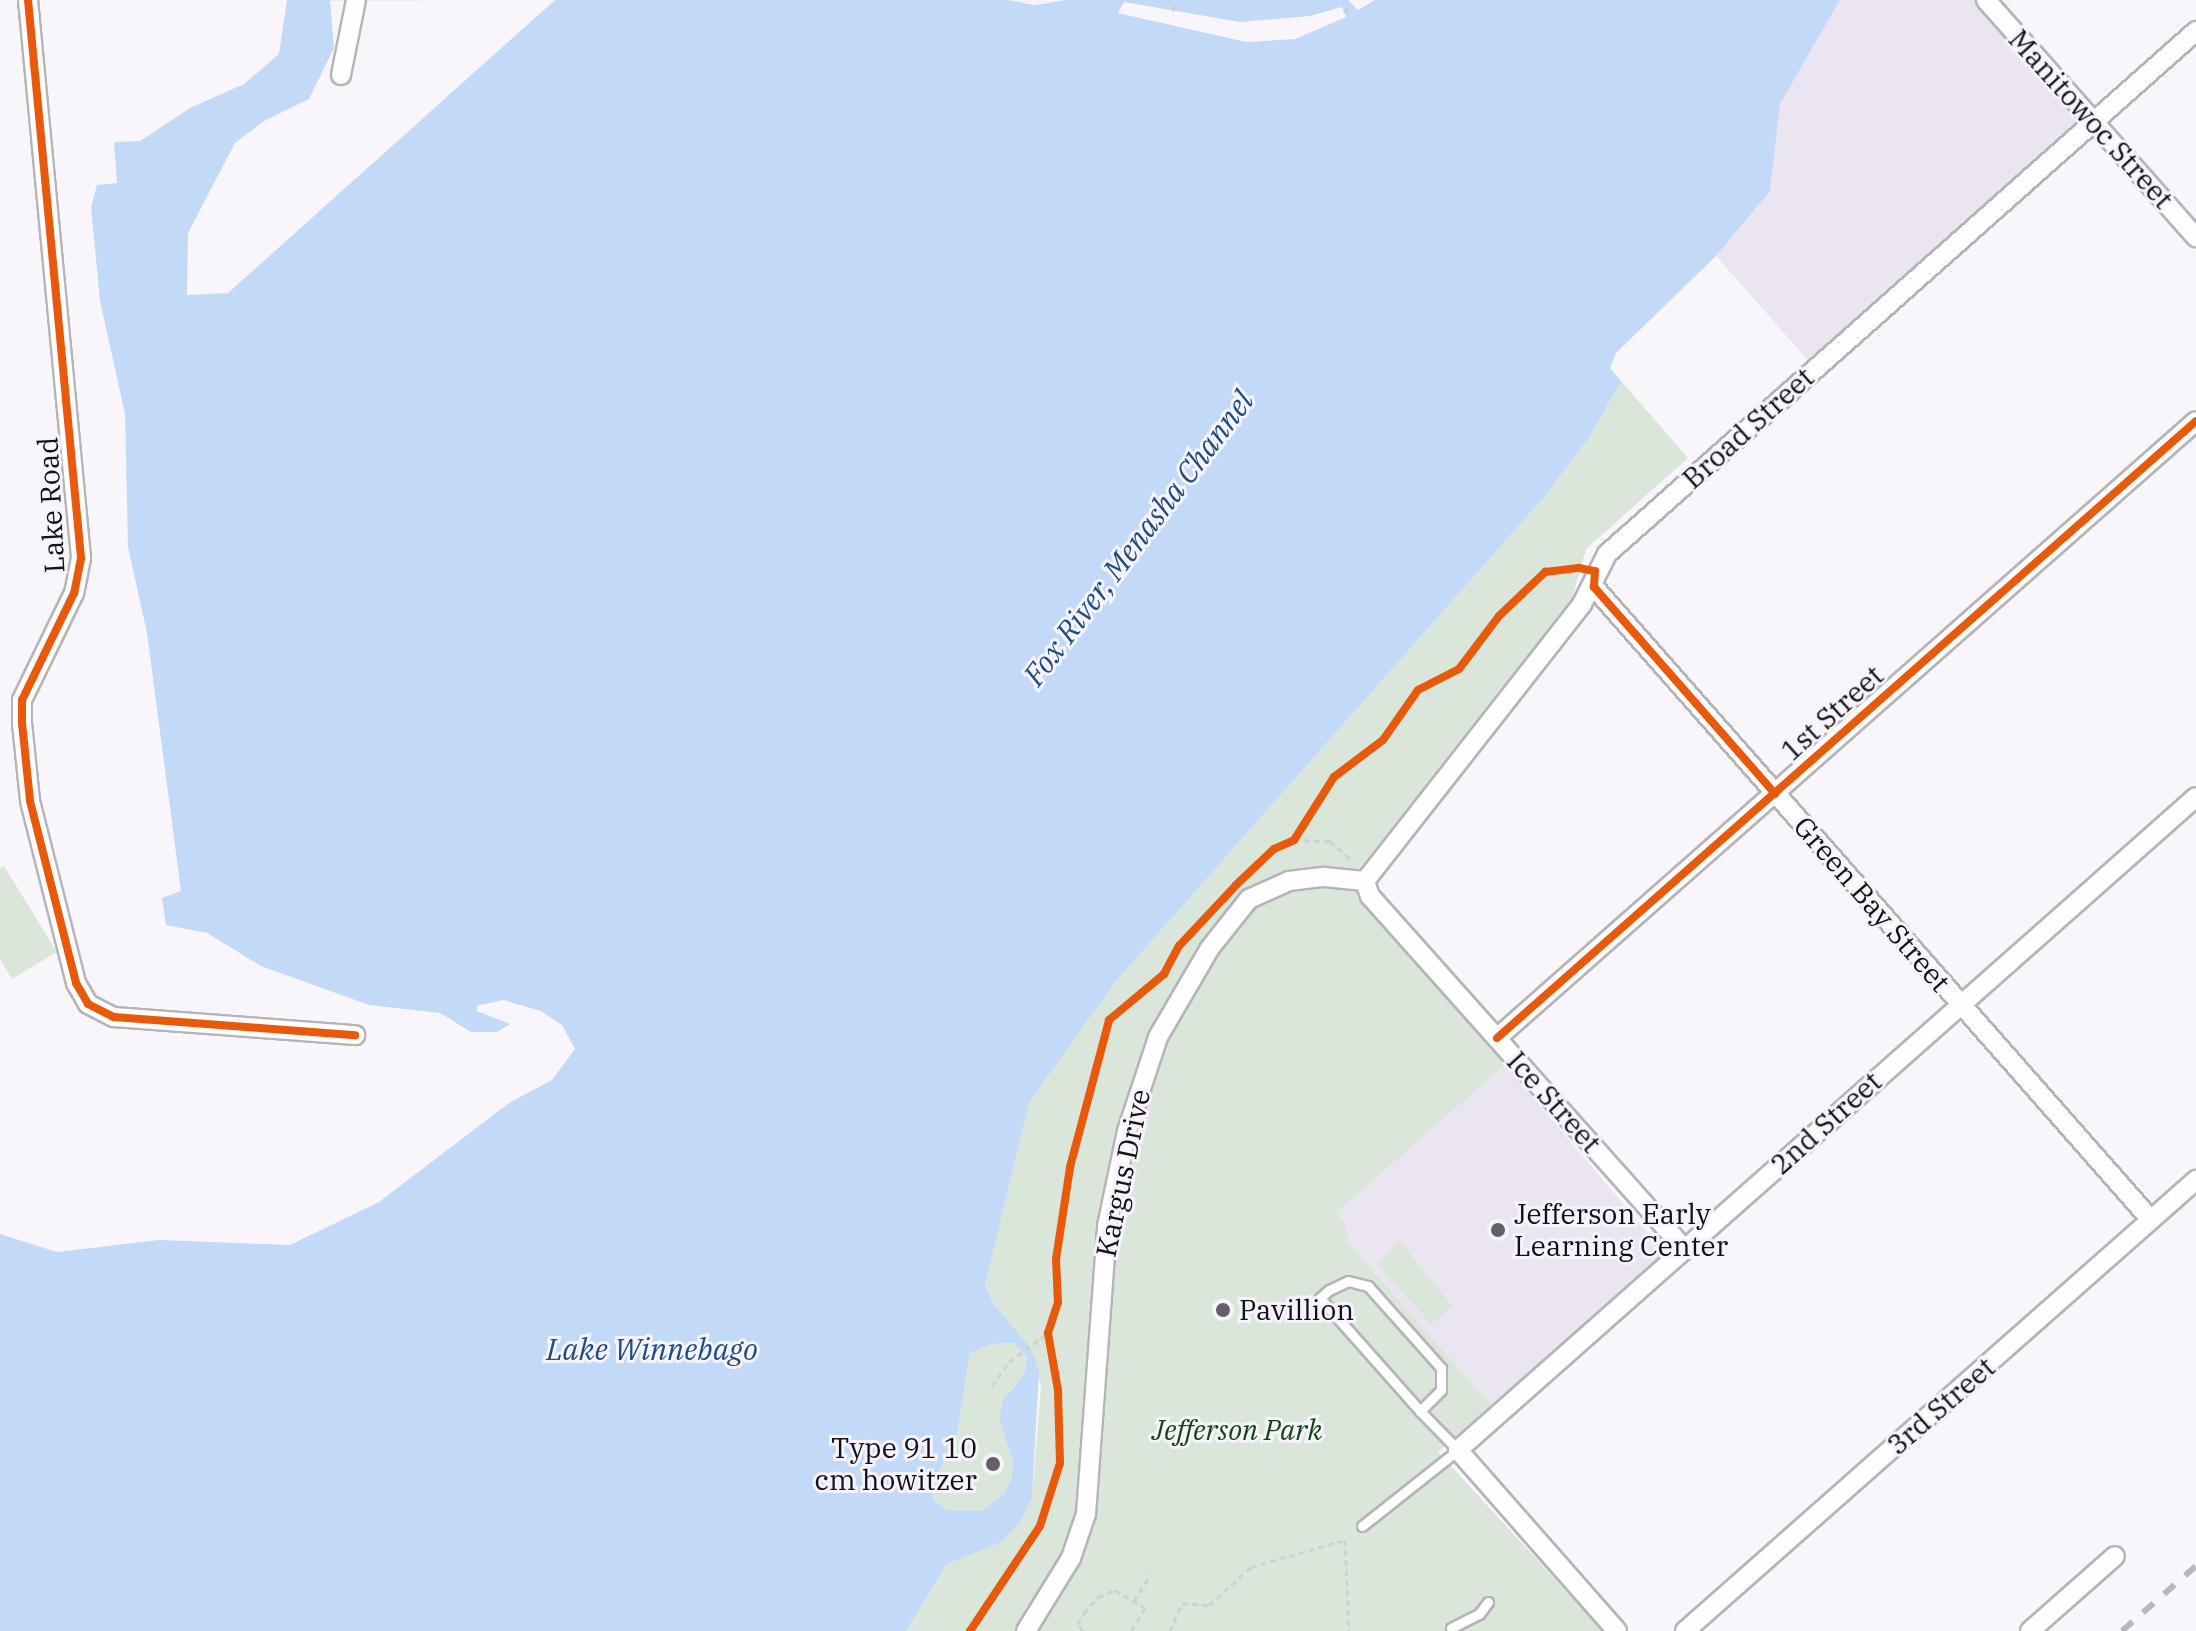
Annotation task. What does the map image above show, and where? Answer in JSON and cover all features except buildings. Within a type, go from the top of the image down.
[{"type":"street","name":"Lake Road","points":[[28,0],[81,558],[74,593],[22,700],[22,723],[30,801],[76,983],[88,1004],[114,1017],[355,1035]]},
{"type":"street","points":[[341,75],[356,0]]},
{"type":"street","name":"Manitowoc Street","points":[[1986,0],[2196,237]]},
{"type":"street","name":"Broad Street","points":[[1360,880],[1594,587],[1595,571],[1607,554],[2196,31]]},
{"type":"street","name":"1st Street","points":[[1497,1038],[2193,429]]},
{"type":"street","name":"Green Bay Street","points":[[1594,587],[2151,1220]]},
{"type":"street","name":"2nd Street","points":[[1458,1450],[2196,797]]},
{"type":"street","name":"Ice Street","points":[[1360,880],[1370,896],[1684,1249]]},
{"type":"street","name":"Kargus Drive","points":[[1026,1631],[1071,1558],[1086,1514],[1107,1226],[1127,1131],[1158,1037],[1210,948],[1249,899],[1289,881],[1360,880]]},
{"type":"street","name":"3rd Street","points":[[1685,1631],[2196,1180]]},
{"type":"street","points":[[1458,1450],[1617,1631]]},
{"type":"street","points":[[2030,1631],[2115,1556]]},
{"type":"lane","points":[[1362,1526],[1458,1450],[1420,1411],[1320,1298],[1329,1290],[1348,1281],[1368,1286],[1441,1368],[1441,1390],[1420,1411]]},
{"type":"lane","points":[[1451,1628],[1479,1614],[1488,1602]]},
{"type":"path","points":[[1173,11],[1174,3]]},
{"type":"path","points":[[1344,12],[1351,7]]},
{"type":"path","points":[[1294,840],[1301,828]]},
{"type":"path","points":[[1283,843],[1294,840],[1339,846],[1360,880]]},
{"type":"path","points":[[992,1386],[1018,1355],[1048,1333],[1053,1322]]},
{"type":"path","points":[[1048,1333],[1051,1348]]},
{"type":"path","points":[[1170,1631],[1182,1603],[1209,1605],[1251,1567],[1345,1540],[1349,1631]]},
{"type":"path","points":[[1134,1601],[1150,1575]]},
{"type":"path","points":[[1083,1631],[1078,1624],[1098,1597],[1115,1590],[1145,1608],[1131,1631]]},
{"type":"shaded area","points":[[1840,0],[1986,0],[2092,122],[1815,368],[1716,256],[1770,191],[1780,104]]},
{"type":"shaded area","name":"Jefferson Early Learning Center","points":[[1505,1065],[1661,1248],[1658,1259],[1491,1405],[1348,1242],[1336,1213]]},
{"type":"green space","name":"Jefferson Park","points":[[1621,381],[1688,458],[1586,549],[1572,598],[1355,874],[1358,899],[1505,1065],[1336,1213],[1346,1224],[1348,1242],[1491,1405],[1438,1452],[1603,1631],[906,1631],[947,1564],[987,1547],[1032,1497],[1041,1387],[1031,1348],[993,1303],[985,1285],[1028,1102],[1116,981],[1545,496],[1589,438]]},
{"type":"green space","points":[[4,866],[57,952],[12,979],[0,959],[0,868]]},
{"type":"green space","points":[[1399,1240],[1452,1306],[1431,1324],[1377,1264]]},
{"type":"green space","points":[[1014,1343],[1027,1357],[1025,1373],[1009,1392],[999,1419],[1013,1462],[1011,1480],[1005,1493],[981,1511],[946,1510],[933,1499],[932,1486],[957,1434],[970,1353],[992,1344]]},
{"type":"water","points":[[287,0],[330,0],[334,48],[309,99],[264,121],[235,143],[188,233],[187,295],[228,293],[555,0],[1008,0],[1035,5],[1066,0],[1348,0],[1358,10],[1375,0],[1840,0],[1780,104],[1770,191],[1716,256],[1616,353],[1610,368],[1621,381],[1589,438],[1545,496],[1116,981],[1029,1102],[985,1285],[993,1303],[1031,1348],[1039,1371],[1032,1497],[1019,1524],[1001,1542],[947,1564],[906,1631],[0,1631],[0,1234],[57,1252],[159,1240],[290,1245],[379,1202],[509,1103],[552,1080],[575,1049],[562,1025],[541,1011],[503,1000],[477,1006],[477,1011],[510,1024],[497,1032],[471,1032],[440,1013],[369,1005],[261,966],[207,933],[166,925],[162,898],[181,891],[147,633],[128,547],[125,414],[100,301],[91,207],[97,185],[117,183],[114,142],[140,141],[190,108],[244,84],[279,54]],"holes":[[[1124,2],[1240,22],[1310,16],[1342,7],[1346,17],[1295,39],[1246,42],[1118,13]],[[1014,1343],[1027,1357],[1025,1373],[1003,1400],[999,1419],[1013,1462],[1011,1480],[1005,1493],[981,1511],[946,1510],[933,1499],[932,1486],[957,1434],[970,1353],[992,1344]]]},
{"type":"railway","points":[[2122,1631],[2196,1566]]},
{"type":"cycle path","points":[[28,0],[81,558],[74,593],[22,700],[22,723],[30,801],[76,983],[88,1004],[114,1017],[355,1035]]},
{"type":"cycle path","points":[[1497,1038],[2196,421]]},
{"type":"cycle path","points":[[970,1631],[1040,1526],[1060,1463],[1058,1390],[1048,1333],[1058,1303],[1056,1259],[1070,1167],[1109,1020],[1164,974],[1179,946],[1236,885],[1274,849],[1294,840],[1334,777],[1383,740],[1418,690],[1459,669],[1499,616],[1545,572],[1579,568],[1595,571],[1594,587],[1775,794]]},
{"type":"place","name":"Jefferson Early Learning Center","points":[[1498,1230]]},
{"type":"place","name":"Pavillion","points":[[1223,1310]]},
{"type":"place","name":"Type 91 10 cm howitzer","points":[[993,1464]]},
{"type":"water label","name":"Fox River, Menasha Channel","points":[[1138,538]]},
{"type":"water label","name":"Lake Winnebago","points":[[652,1349]]}]
